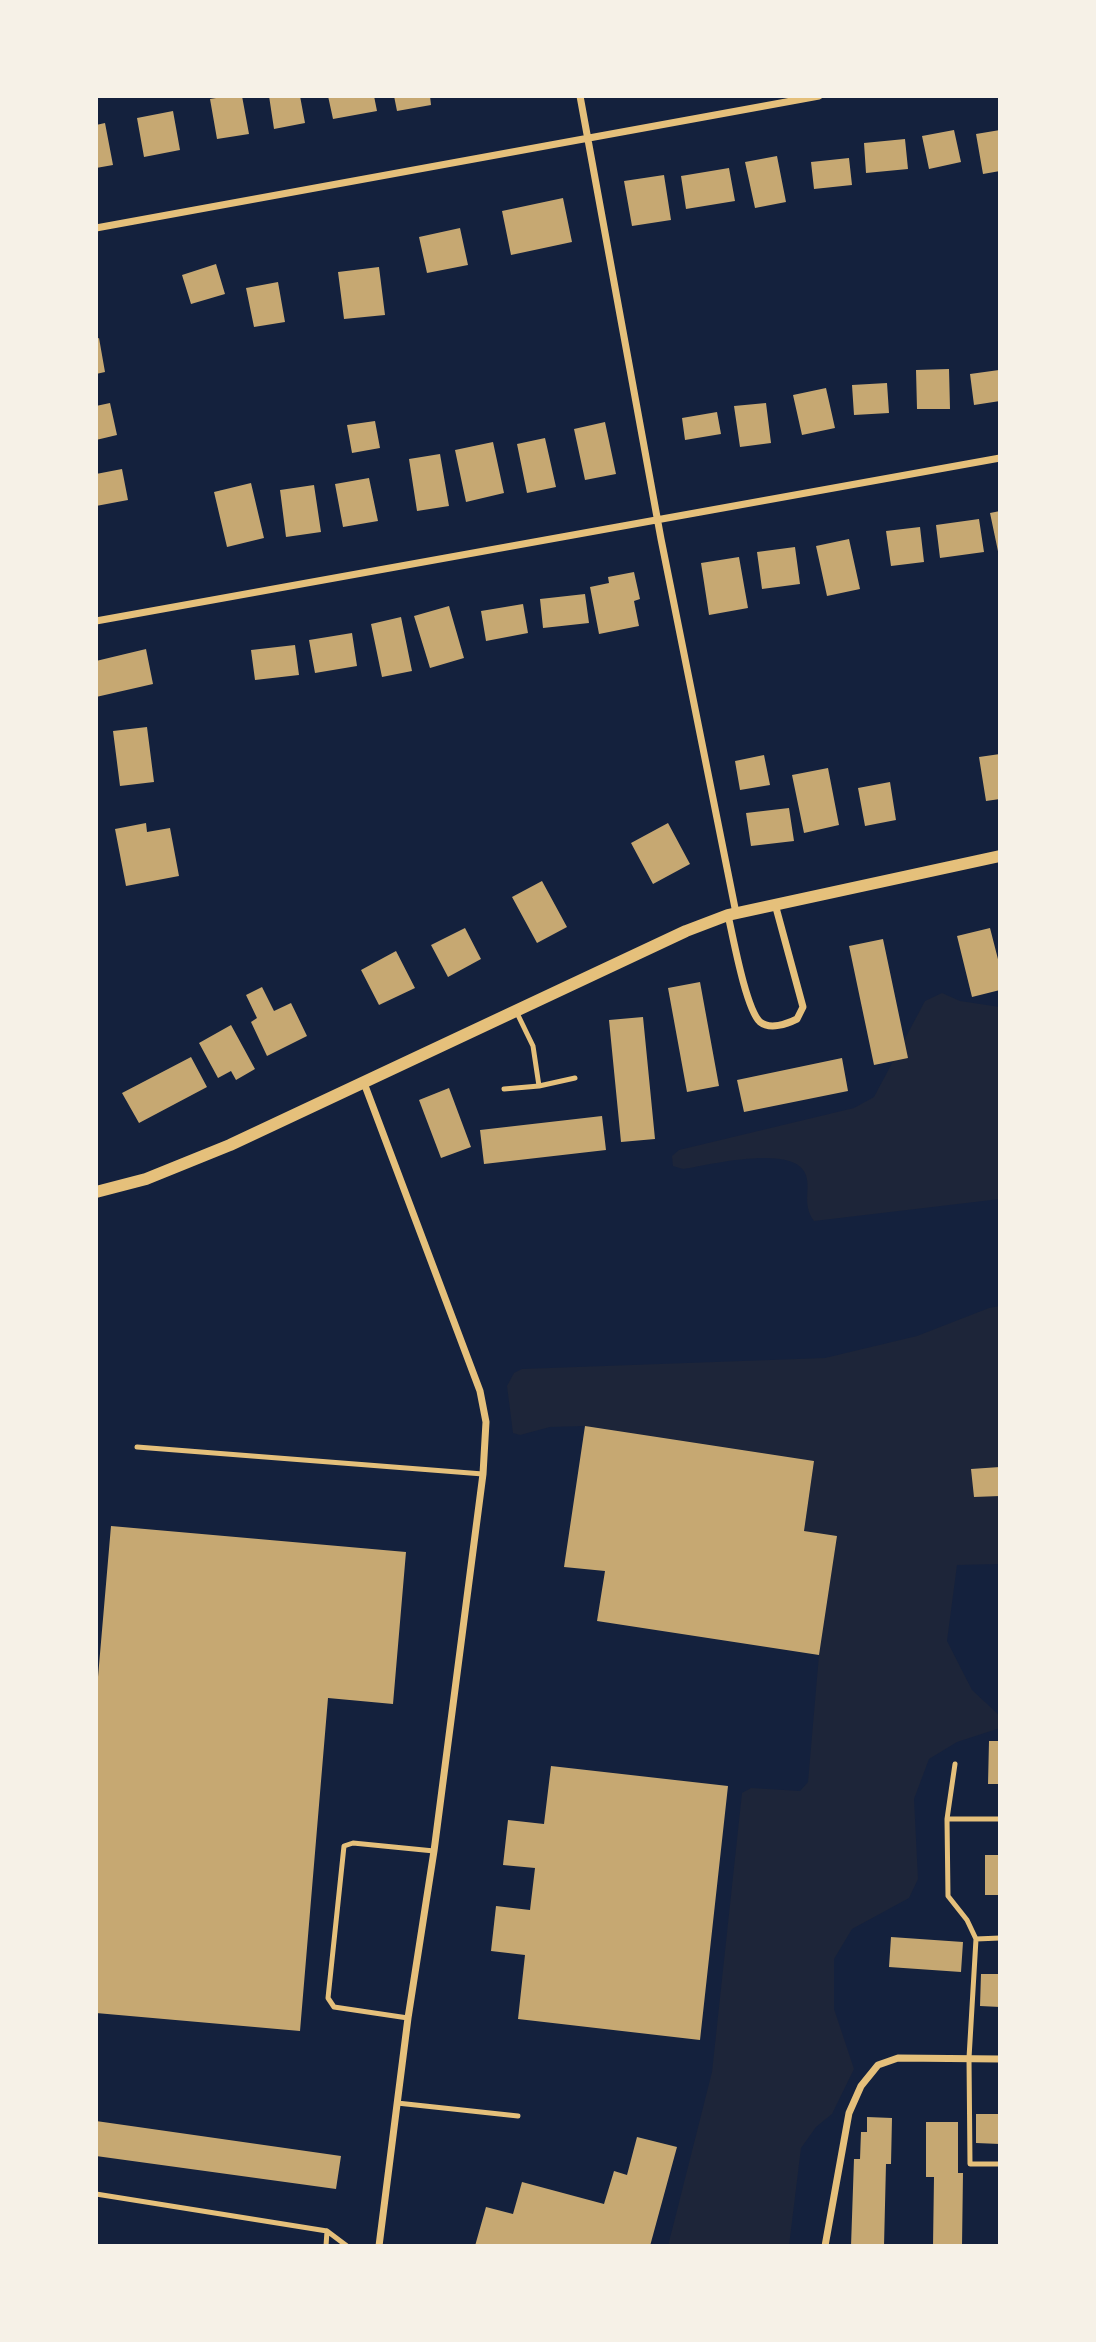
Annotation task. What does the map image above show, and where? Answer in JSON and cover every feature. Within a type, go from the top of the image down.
[{"type":"street","points":[[580,96],[749,1000],[761,1023],[769,1026],[797,1019],[803,1007],[775,904]]},
{"type":"street","points":[[96,229],[819,96]]},
{"type":"street","points":[[96,621],[1000,458]]},
{"type":"street","points":[[96,1192],[146,1179],[230,1145],[686,931],[732,914],[1000,856]]},
{"type":"street","points":[[364,1083],[480,1391],[486,1422],[484,1474],[379,2246]]},
{"type":"street","points":[[825,2246],[849,2113],[861,2086],[878,2065],[898,2058],[1000,2059]]},
{"type":"lane","points":[[516,1012],[533,1046],[539,1086]]},
{"type":"lane","points":[[504,1089],[539,1086],[575,1078]]},
{"type":"lane","points":[[137,1447],[484,1474]]},
{"type":"lane","points":[[955,1764],[947,1819],[948,1896],[967,1920],[976,1939],[969,2059],[970,2164],[1000,2164]]},
{"type":"lane","points":[[947,1819],[1000,1819]]},
{"type":"lane","points":[[408,2018],[334,2007],[328,1998],[344,1846],[353,1843],[434,1851]]},
{"type":"lane","points":[[976,1939],[1000,1938]]},
{"type":"lane","points":[[397,2103],[518,2116]]},
{"type":"lane","points":[[96,2194],[327,2231],[347,2246]]},
{"type":"lane","points":[[326,2246],[327,2231]]},
{"type":"shaded area","points":[[942,993],[960,1001],[1000,1007],[1000,1199],[814,1221],[807,1202],[807,1179],[797,1164],[767,1158],[683,1169],[673,1166],[672,1156],[679,1150],[854,1108],[874,1097],[925,1001]]},
{"type":"shaded area","points":[[1000,1306],[1000,1564],[957,1565],[947,1641],[972,1690],[1000,1716],[1000,1728],[957,1742],[929,1759],[914,1799],[918,1879],[909,1898],[852,1929],[834,1959],[834,2009],[854,2069],[832,2114],[816,2127],[801,2148],[789,2246],[668,2246],[712,2072],[742,1793],[751,1788],[800,1791],[808,1782],[819,1655],[837,1536],[804,1531],[814,1461],[585,1426],[550,1427],[520,1435],[513,1433],[507,1386],[514,1373],[522,1369],[825,1358],[917,1336]]},
{"type":"building","points":[[242,96],[249,134],[217,139],[210,99]]},
{"type":"building","points":[[269,96],[300,96],[305,123],[274,129]]},
{"type":"building","points":[[328,96],[374,96],[377,111],[333,119]]},
{"type":"building","points":[[394,96],[430,96],[431,105],[397,111]]},
{"type":"building","points":[[173,111],[180,150],[144,157],[137,118]]},
{"type":"building","points":[[105,123],[113,165],[96,168],[96,125]]},
{"type":"building","points":[[954,130],[961,162],[929,169],[922,136]]},
{"type":"building","points":[[1000,130],[1000,171],[983,174],[976,134]]},
{"type":"building","points":[[905,139],[908,169],[866,173],[864,143]]},
{"type":"building","points":[[777,156],[786,202],[755,208],[745,162]]},
{"type":"building","points":[[849,158],[852,185],[814,189],[811,162]]},
{"type":"building","points":[[729,168],[735,201],[686,209],[681,176]]},
{"type":"building","points":[[664,175],[671,220],[632,226],[624,181]]},
{"type":"building","points":[[563,198],[572,242],[511,255],[502,211]]},
{"type":"building","points":[[460,228],[468,265],[427,273],[419,237]]},
{"type":"building","points":[[216,264],[225,294],[191,304],[182,275]]},
{"type":"building","points":[[379,267],[385,315],[344,319],[338,272]]},
{"type":"building","points":[[278,282],[285,322],[254,327],[246,288]]},
{"type":"building","points":[[99,338],[105,372],[96,374],[96,339]]},
{"type":"building","points":[[949,369],[950,409],[917,409],[916,370]]},
{"type":"building","points":[[999,370],[1000,401],[974,405],[970,374]]},
{"type":"building","points":[[887,383],[889,413],[854,415],[852,385]]},
{"type":"building","points":[[826,388],[835,428],[802,435],[793,395]]},
{"type":"building","points":[[110,403],[117,435],[96,440],[96,406]]},
{"type":"building","points":[[766,403],[771,443],[740,447],[734,406]]},
{"type":"building","points":[[717,412],[721,434],[685,440],[682,418]]},
{"type":"building","points":[[375,421],[380,448],[352,453],[347,425]]},
{"type":"building","points":[[605,422],[616,474],[585,480],[574,429]]},
{"type":"building","points":[[545,438],[556,487],[527,493],[517,444]]},
{"type":"building","points":[[493,442],[504,493],[466,502],[455,450]]},
{"type":"building","points":[[440,454],[449,506],[417,511],[409,459]]},
{"type":"building","points":[[122,469],[128,500],[96,506],[96,474]]},
{"type":"building","points":[[369,478],[378,521],[343,527],[335,484]]},
{"type":"building","points":[[251,483],[264,538],[227,547],[214,492]]},
{"type":"building","points":[[314,485],[321,532],[286,537],[280,490]]},
{"type":"building","points":[[1000,511],[1000,556],[999,556],[990,513]]},
{"type":"building","points":[[979,519],[984,552],[940,558],[936,525]]},
{"type":"building","points":[[920,527],[924,562],[891,566],[886,531]]},
{"type":"building","points":[[849,539],[860,589],[827,596],[816,546]]},
{"type":"building","points":[[795,547],[800,584],[762,589],[757,552]]},
{"type":"building","points":[[739,557],[748,608],[709,615],[701,563]]},
{"type":"building","points":[[634,572],[640,599],[634,601],[639,626],[599,634],[590,587],[609,583],[608,577]]},
{"type":"building","points":[[585,594],[589,623],[543,628],[540,599]]},
{"type":"building","points":[[523,604],[528,633],[486,641],[481,611]]},
{"type":"building","points":[[449,606],[464,658],[430,668],[414,616]]},
{"type":"building","points":[[401,617],[412,671],[382,677],[371,624]]},
{"type":"building","points":[[352,633],[357,666],[315,673],[309,640]]},
{"type":"building","points":[[295,645],[299,675],[255,680],[251,650]]},
{"type":"building","points":[[146,649],[153,684],[96,697],[96,661]]},
{"type":"building","points":[[147,727],[154,782],[120,786],[113,731]]},
{"type":"building","points":[[1000,754],[1000,799],[986,801],[979,757]]},
{"type":"building","points":[[764,755],[770,785],[740,790],[735,761]]},
{"type":"building","points":[[828,768],[839,825],[804,833],[792,775]]},
{"type":"building","points":[[890,782],[896,820],[865,826],[858,788]]},
{"type":"building","points":[[789,808],[794,841],[751,846],[746,813]]},
{"type":"building","points":[[146,823],[147,832],[170,828],[179,876],[126,886],[115,829]]},
{"type":"building","points":[[668,823],[690,864],[653,884],[631,843]]},
{"type":"building","points":[[542,881],[567,927],[537,943],[512,897]]},
{"type":"building","points":[[465,928],[481,959],[448,977],[431,945]]},
{"type":"building","points":[[990,928],[1000,967],[1000,990],[972,997],[957,936]]},
{"type":"building","points":[[883,939],[908,1058],[874,1065],[849,946]]},
{"type":"building","points":[[396,951],[415,988],[379,1005],[361,970]]},
{"type":"building","points":[[700,982],[719,1086],[687,1092],[668,988]]},
{"type":"building","points":[[262,987],[274,1011],[291,1003],[307,1036],[267,1056],[251,1022],[257,1018],[246,995]]},
{"type":"building","points":[[643,1017],[655,1139],[621,1142],[609,1020]]},
{"type":"building","points":[[231,1025],[255,1069],[236,1080],[231,1071],[218,1078],[199,1043]]},
{"type":"building","points":[[191,1057],[207,1087],[139,1123],[122,1093]]},
{"type":"building","points":[[842,1058],[848,1091],[744,1112],[737,1080]]},
{"type":"building","points":[[449,1088],[471,1147],[441,1158],[419,1100]]},
{"type":"building","points":[[602,1116],[606,1150],[484,1164],[480,1130]]},
{"type":"building","points":[[585,1426],[814,1461],[804,1531],[837,1536],[819,1655],[597,1621],[605,1571],[564,1567]]},
{"type":"building","points":[[1000,1467],[1000,1496],[974,1497],[971,1469]]},
{"type":"building","points":[[111,1526],[406,1552],[393,1704],[328,1698],[300,2031],[96,2013],[96,1700]]},
{"type":"building","points":[[989,1741],[1000,1741],[1000,1784],[988,1784]]},
{"type":"building","points":[[551,1766],[728,1786],[700,2040],[518,2019],[525,1955],[491,1951],[496,1906],[530,1910],[535,1868],[503,1865],[508,1820],[544,1824]]},
{"type":"building","points":[[985,1855],[1000,1855],[1000,1895],[985,1895]]},
{"type":"building","points":[[891,1937],[963,1942],[961,1972],[889,1967]]},
{"type":"building","points":[[981,1974],[1000,1974],[1000,2007],[980,2006]]},
{"type":"building","points":[[976,2114],[1000,2114],[1000,2144],[976,2143]]},
{"type":"building","points":[[867,2117],[892,2118],[891,2164],[886,2164],[884,2246],[851,2246],[854,2159],[860,2159],[861,2132],[867,2132]]},
{"type":"building","points":[[96,2121],[341,2156],[336,2189],[96,2156]]},
{"type":"building","points":[[926,2122],[958,2122],[958,2173],[963,2173],[962,2246],[933,2246],[934,2177],[926,2177]]},
{"type":"building","points":[[637,2137],[677,2147],[650,2246],[475,2246],[486,2207],[513,2214],[522,2182],[604,2204],[614,2171],[627,2175]]}]
